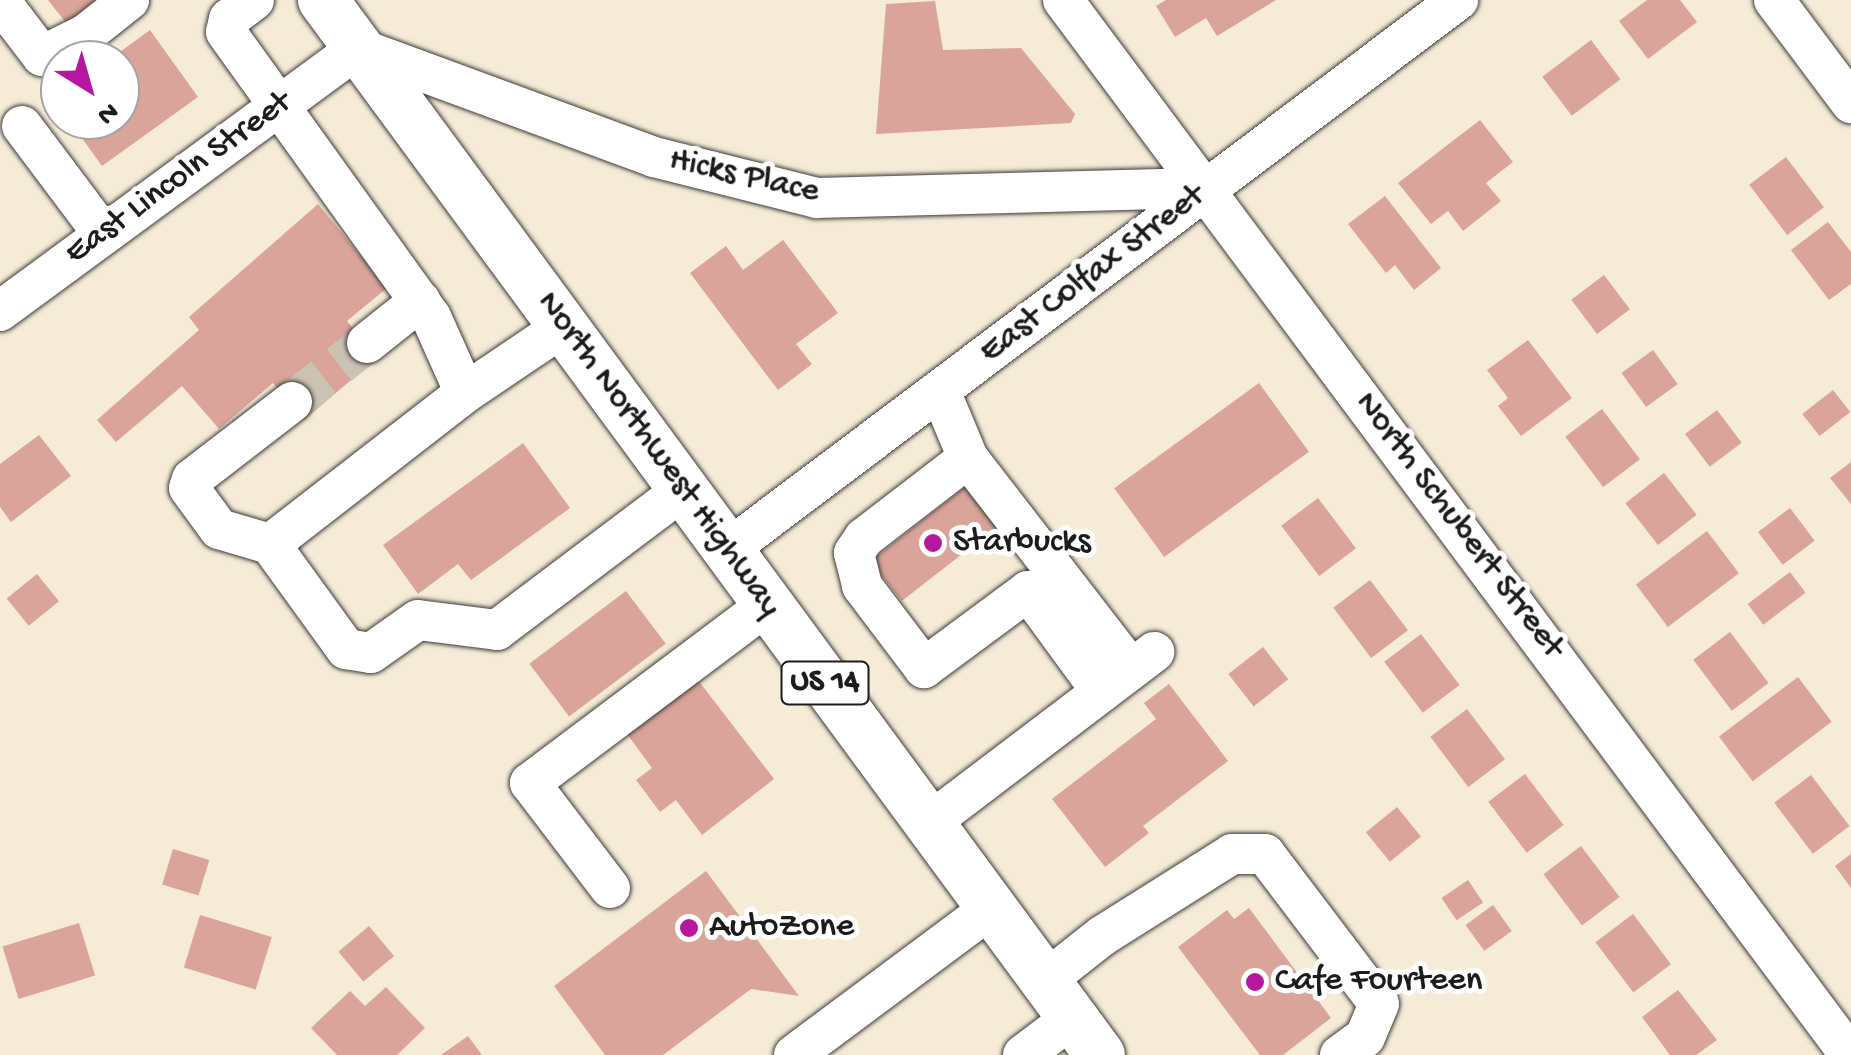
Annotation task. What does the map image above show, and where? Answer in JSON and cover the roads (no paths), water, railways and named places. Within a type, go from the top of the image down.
[{"type":"main road","name":"North Northwest Highway","points":[[323,0],[1072,1018]]},
{"type":"street","points":[[0,2],[42,56],[86,34],[129,0]]},
{"type":"street","points":[[254,0],[228,19],[226,32],[420,302],[465,393]]},
{"type":"street","name":"North Schubert Street","points":[[1063,0],[1208,188],[1850,1055]]},
{"type":"street","name":"East Colfax Street","points":[[727,550],[1458,0]]},
{"type":"street","points":[[1774,0],[1851,103]]},
{"type":"street","name":"East Lincoln Street","points":[[0,311],[358,48]]},
{"type":"street","name":"Hicks Place","points":[[358,48],[654,157],[818,198],[1208,188]]},
{"type":"street","points":[[22,126],[103,234]]},
{"type":"street","points":[[367,344],[420,302]]},
{"type":"street","points":[[270,544],[465,393],[563,327]]},
{"type":"street","points":[[940,390],[968,458],[1129,671]]},
{"type":"street","points":[[292,402],[192,478],[190,488],[219,528],[270,544],[346,649],[371,653],[418,620],[497,630],[683,490]]},
{"type":"street","points":[[968,458],[884,520],[854,553],[862,586],[924,668],[1028,591],[1129,671]]},
{"type":"street","points":[[610,888],[530,783],[767,604]]},
{"type":"street","points":[[929,824],[1129,671]]},
{"type":"street","points":[[1022,1055],[1072,1018],[1102,936],[1232,854],[1265,854],[1379,1004],[1366,1037],[1340,1055]]},
{"type":"street","points":[[794,1055],[991,908]]},
{"type":"tunnel","points":[[292,402],[367,343]]},
{"type":"place","name":"Starbucks","points":[[933,543]]},
{"type":"place","name":"AutoZone","points":[[689,928]]},
{"type":"place","name":"Cafe Fourteen","points":[[1255,982]]}]
